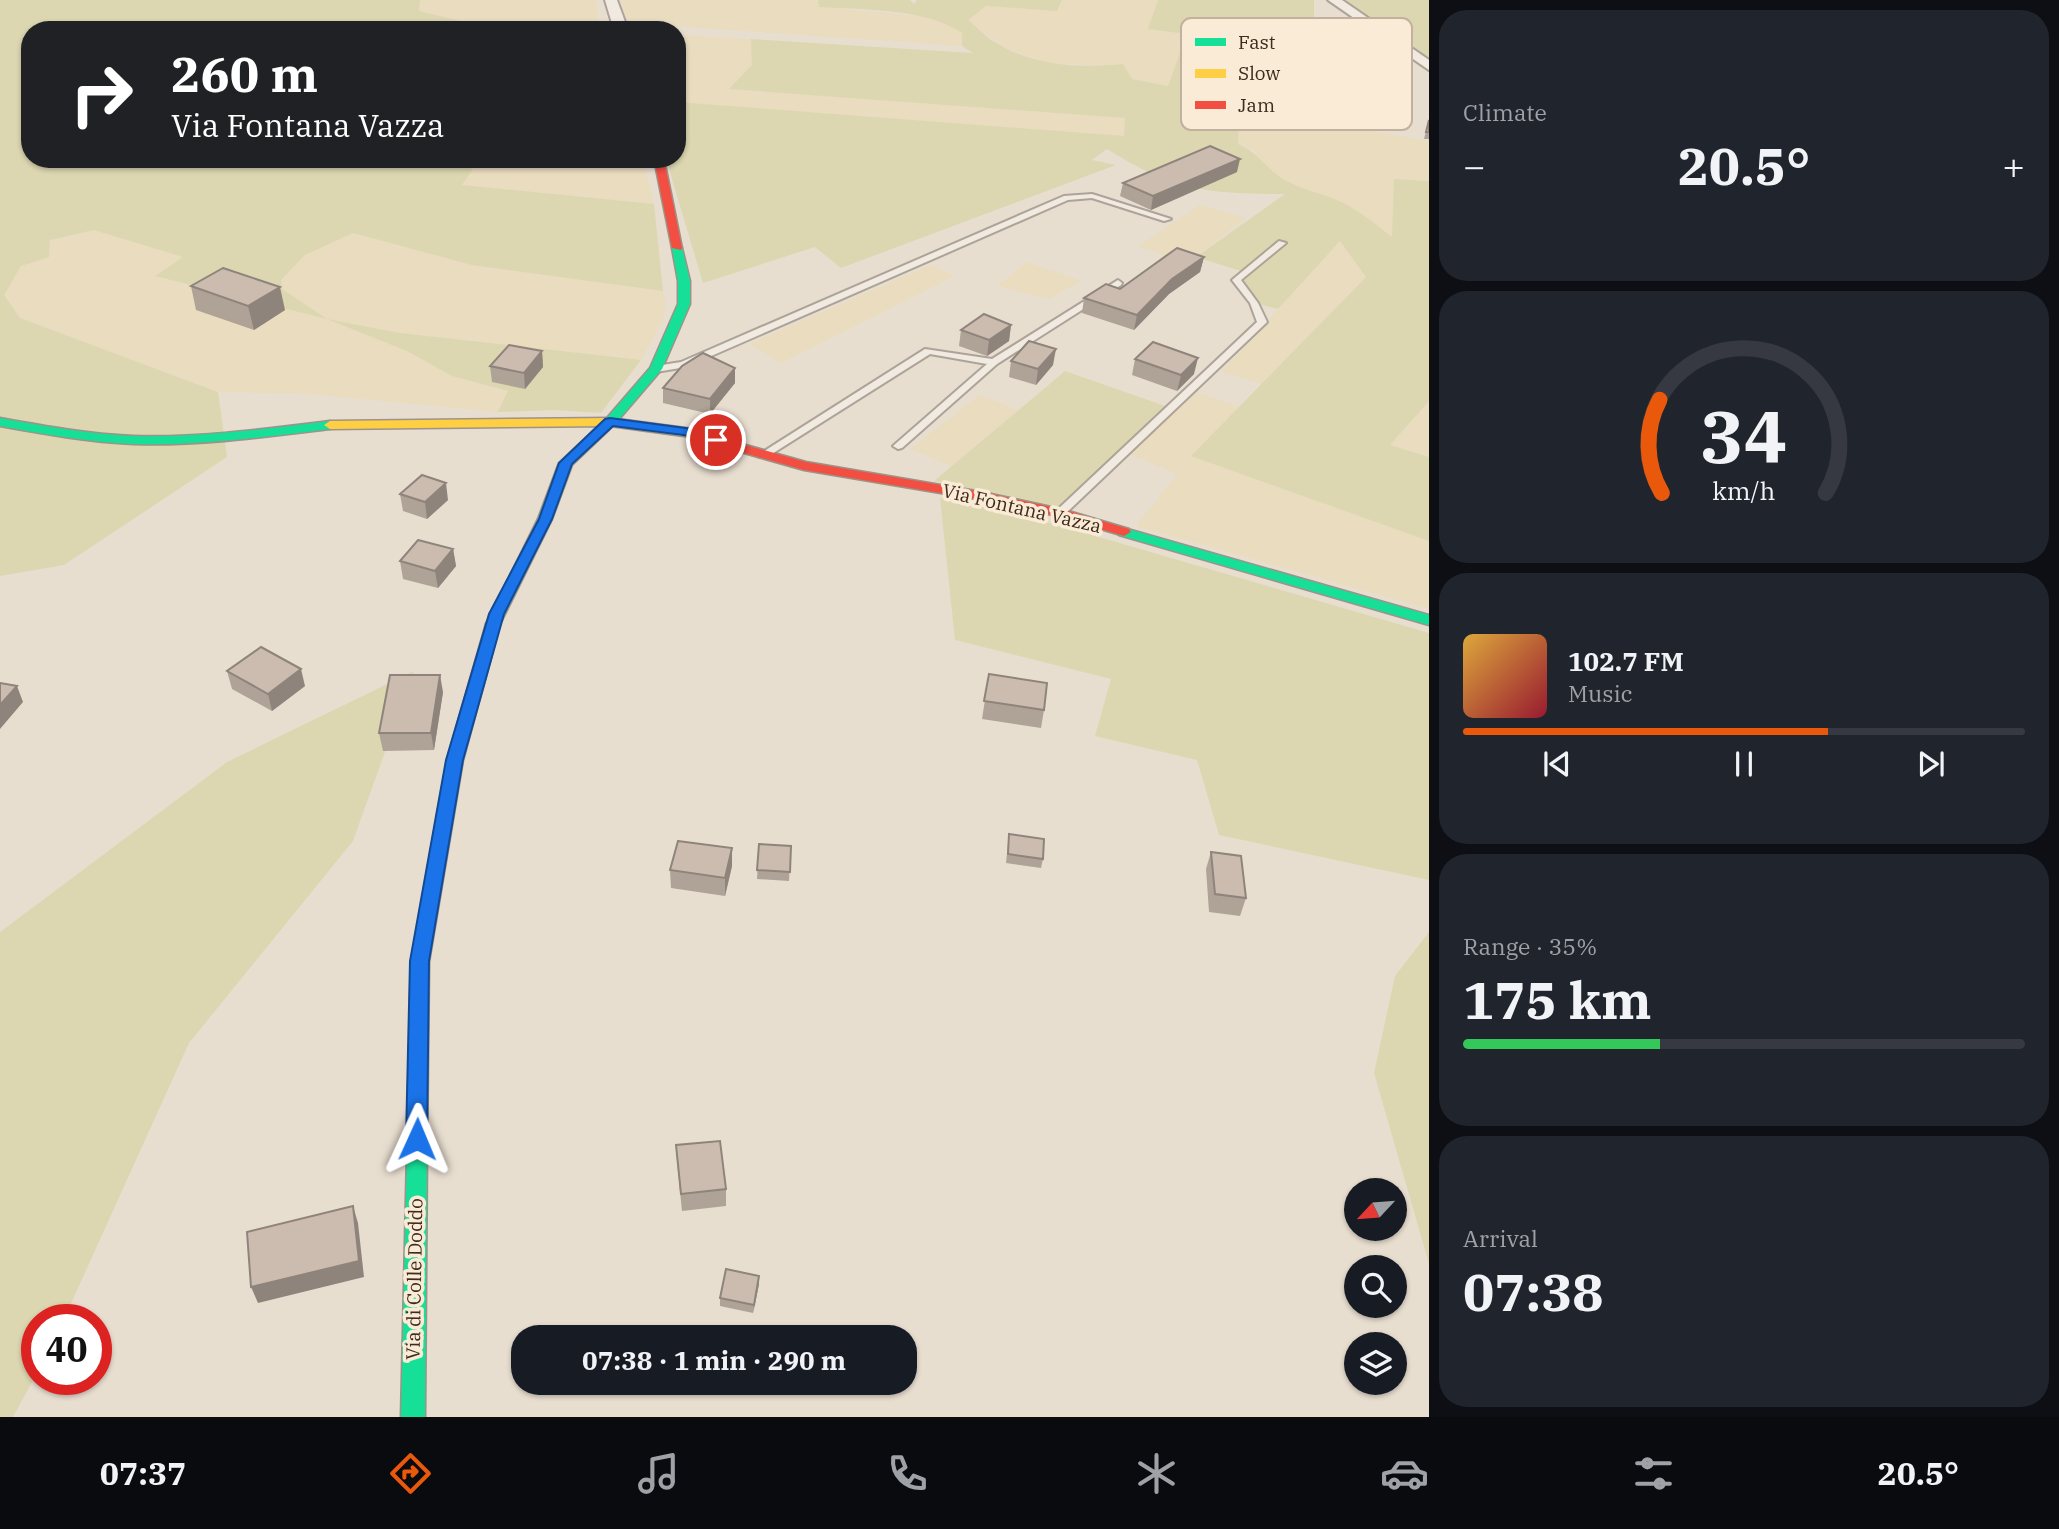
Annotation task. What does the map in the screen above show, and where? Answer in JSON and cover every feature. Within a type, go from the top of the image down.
[{"type":"street","points":[[611,0],[618,21]]},
{"type":"street","points":[[1334,0],[1360,18]]},
{"type":"street","points":[[1412,53],[1429,65]]},
{"type":"street","name":"Via di Colle Doddo","points":[[412,1417],[419,961],[455,760],[496,614],[545,519],[566,463],[610,422],[656,369],[684,304],[684,281],[661,168]]},
{"type":"street","name":"Via Fontana Vazza","points":[[0,422],[56,432],[146,440],[204,439],[342,424],[610,422],[693,433],[804,466],[982,496],[1060,513],[1429,620]]},
{"type":"lane","points":[[656,369],[683,365],[1067,198],[1092,196],[1167,219]]},
{"type":"lane","points":[[1060,513],[1262,322],[1254,303],[1236,279],[1282,243]]},
{"type":"lane","points":[[898,446],[995,362],[1118,283]]},
{"type":"lane","points":[[763,455],[928,351],[995,362]]},
{"type":"shaded area","points":[[0,0],[420,0],[419,11],[461,21],[21,21],[21,168],[470,168],[473,169],[462,185],[654,204],[663,291],[472,265],[353,233],[305,255],[281,280],[282,289],[327,319],[155,276],[183,257],[94,230],[50,240],[49,257],[21,266],[4,295],[20,318],[218,392],[227,457],[64,565],[0,576]]},
{"type":"shaded area","points":[[420,0],[596,0],[598,21],[461,21],[419,11]]},
{"type":"shaded area","points":[[621,0],[818,0],[820,7],[920,16],[948,24],[962,33],[962,46],[686,27],[686,21],[627,21]]},
{"type":"shaded area","points":[[818,0],[910,0],[914,4],[917,0],[1062,0],[1057,11],[986,6],[968,20],[1000,45],[1033,59],[1087,66],[1123,64],[1132,79],[1168,86],[1181,50],[1181,130],[1239,130],[1238,144],[1252,152],[1272,171],[1285,180],[1348,206],[1392,237],[1394,179],[1429,181],[1429,401],[1390,445],[1429,457],[1429,541],[1191,456],[1366,277],[1340,241],[1278,309],[1254,303],[1236,280],[1244,272],[1196,257],[1285,194],[1213,191],[1172,182],[1107,149],[1092,160],[1116,165],[841,268],[815,247],[703,283],[669,168],[686,168],[686,103],[1124,136],[1125,118],[729,89],[752,65],[751,39],[973,53],[962,46],[962,33],[930,19],[893,12],[819,7]]},
{"type":"shaded area","points":[[1062,0],[1158,0],[1149,29],[1181,32],[1181,51],[1169,86],[1132,79],[1100,66],[1041,62],[1002,46],[968,20],[986,6],[1057,11]]},
{"type":"shaded area","points":[[1158,0],[1314,0],[1314,18],[1181,18],[1181,33],[1148,29]]},
{"type":"shaded area","points":[[1342,0],[1429,0],[1429,58],[1412,47],[1412,18],[1369,18]]},
{"type":"shaded area","points":[[686,35],[751,39],[753,65],[730,89],[1126,118],[1124,137],[686,103]]},
{"type":"shaded area","points":[[1239,130],[1363,130],[1429,141],[1429,181],[1394,179],[1393,238],[1361,213],[1334,199],[1292,184],[1271,172],[1254,151],[1238,144]]},
{"type":"shaded area","points":[[469,168],[645,168],[654,204],[461,185],[473,169]]},
{"type":"shaded area","points":[[1200,205],[1246,218],[1187,263],[1138,246]]},
{"type":"shaded area","points":[[94,230],[184,257],[156,276],[301,303],[282,289],[281,280],[305,255],[353,233],[472,265],[663,291],[666,303],[663,320],[641,360],[400,333],[332,320],[407,351],[452,376],[509,392],[498,412],[309,394],[218,392],[20,318],[3,296],[21,266],[49,257],[50,240]]},
{"type":"shaded area","points":[[1340,241],[1366,276],[1262,384],[1221,372]]},
{"type":"shaded area","points":[[1027,262],[1081,281],[1049,299],[997,286]]},
{"type":"shaded area","points":[[931,265],[954,276],[781,363],[749,344]]},
{"type":"shaded area","points":[[327,319],[400,333],[641,360],[601,413],[554,410],[498,412],[508,391],[452,376],[407,351]]},
{"type":"shaded area","points":[[1065,371],[1171,408],[1064,509],[934,481]]},
{"type":"shaded area","points":[[1191,390],[1239,407],[1191,456],[1429,541],[1429,609],[1136,526],[1177,474],[1124,452]]},
{"type":"shaded area","points":[[980,395],[1018,410],[951,466],[910,449]]},
{"type":"shaded area","points":[[1429,401],[1429,457],[1390,445]]},
{"type":"shaded area","points":[[940,498],[1030,517],[1429,633],[1429,880],[1219,835],[1197,760],[1095,736],[1111,679],[955,640]]},
{"type":"shaded area","points":[[414,671],[353,841],[189,1043],[71,1304],[21,1304],[21,1395],[25,1395],[13,1417],[0,1417],[0,932],[227,762]]},
{"type":"shaded area","points":[[1429,932],[1429,1264],[1407,1188],[1407,1178],[1404,1178],[1374,1073],[1395,976]]},
{"type":"building","points":[[1210,146],[1240,159],[1153,196],[1123,183]]},
{"type":"building","points":[[1177,248],[1204,257],[1172,279],[1137,315],[1084,298],[1106,284],[1120,289]]},
{"type":"building","points":[[223,268],[280,287],[248,306],[191,286]]},
{"type":"building","points":[[984,314],[1011,325],[989,340],[961,330]]},
{"type":"building","points":[[1029,341],[1056,349],[1038,369],[1011,361]]},
{"type":"building","points":[[1153,342],[1198,358],[1181,375],[1135,359]]},
{"type":"building","points":[[509,345],[542,351],[524,373],[490,366]]},
{"type":"building","points":[[703,353],[735,368],[710,399],[663,388],[682,366]]},
{"type":"building","points":[[422,475],[446,483],[425,502],[400,494]]},
{"type":"building","points":[[418,540],[453,549],[435,571],[400,561]]},
{"type":"building","points":[[261,647],[301,669],[268,694],[227,671]]},
{"type":"building","points":[[989,674],[1047,683],[1044,710],[984,701]]},
{"type":"building","points":[[390,675],[440,675],[431,733],[379,733]]},
{"type":"building","points":[[0,683],[17,686],[0,705]]},
{"type":"building","points":[[1009,834],[1044,839],[1043,859],[1008,854]]},
{"type":"building","points":[[678,841],[732,848],[725,878],[670,870]]},
{"type":"building","points":[[759,844],[791,846],[790,872],[757,870]]},
{"type":"building","points":[[1211,852],[1241,856],[1246,898],[1215,894]]},
{"type":"building","points":[[720,1141],[726,1189],[681,1194],[676,1145]]},
{"type":"building","points":[[353,1206],[359,1261],[251,1287],[247,1232]]},
{"type":"building","points":[[726,1269],[759,1276],[754,1305],[720,1298]]},
{"type":"traffic: fast","points":[[493,624],[545,519],[566,463],[610,422],[656,369],[684,304],[684,281],[677,248]]},
{"type":"traffic: fast","points":[[0,422],[55,432],[130,440],[217,437],[330,425]]},
{"type":"traffic: fast","points":[[1124,532],[1429,620]]},
{"type":"traffic: fast","points":[[413,1417],[417,1151]]},
{"type":"traffic: slow","points":[[330,425],[610,422],[693,433],[728,444]]},
{"type":"traffic: jam","points":[[661,168],[677,248]]},
{"type":"traffic: jam","points":[[728,444],[804,466],[982,496],[1060,513],[1124,532]]},
{"type":"traffic: jam","points":[[417,1151],[420,962],[455,760],[493,624]]},
{"type":"route","points":[[417,1139],[419,961],[455,760],[496,614],[545,519],[566,463],[610,422],[693,433],[716,440]]}]
